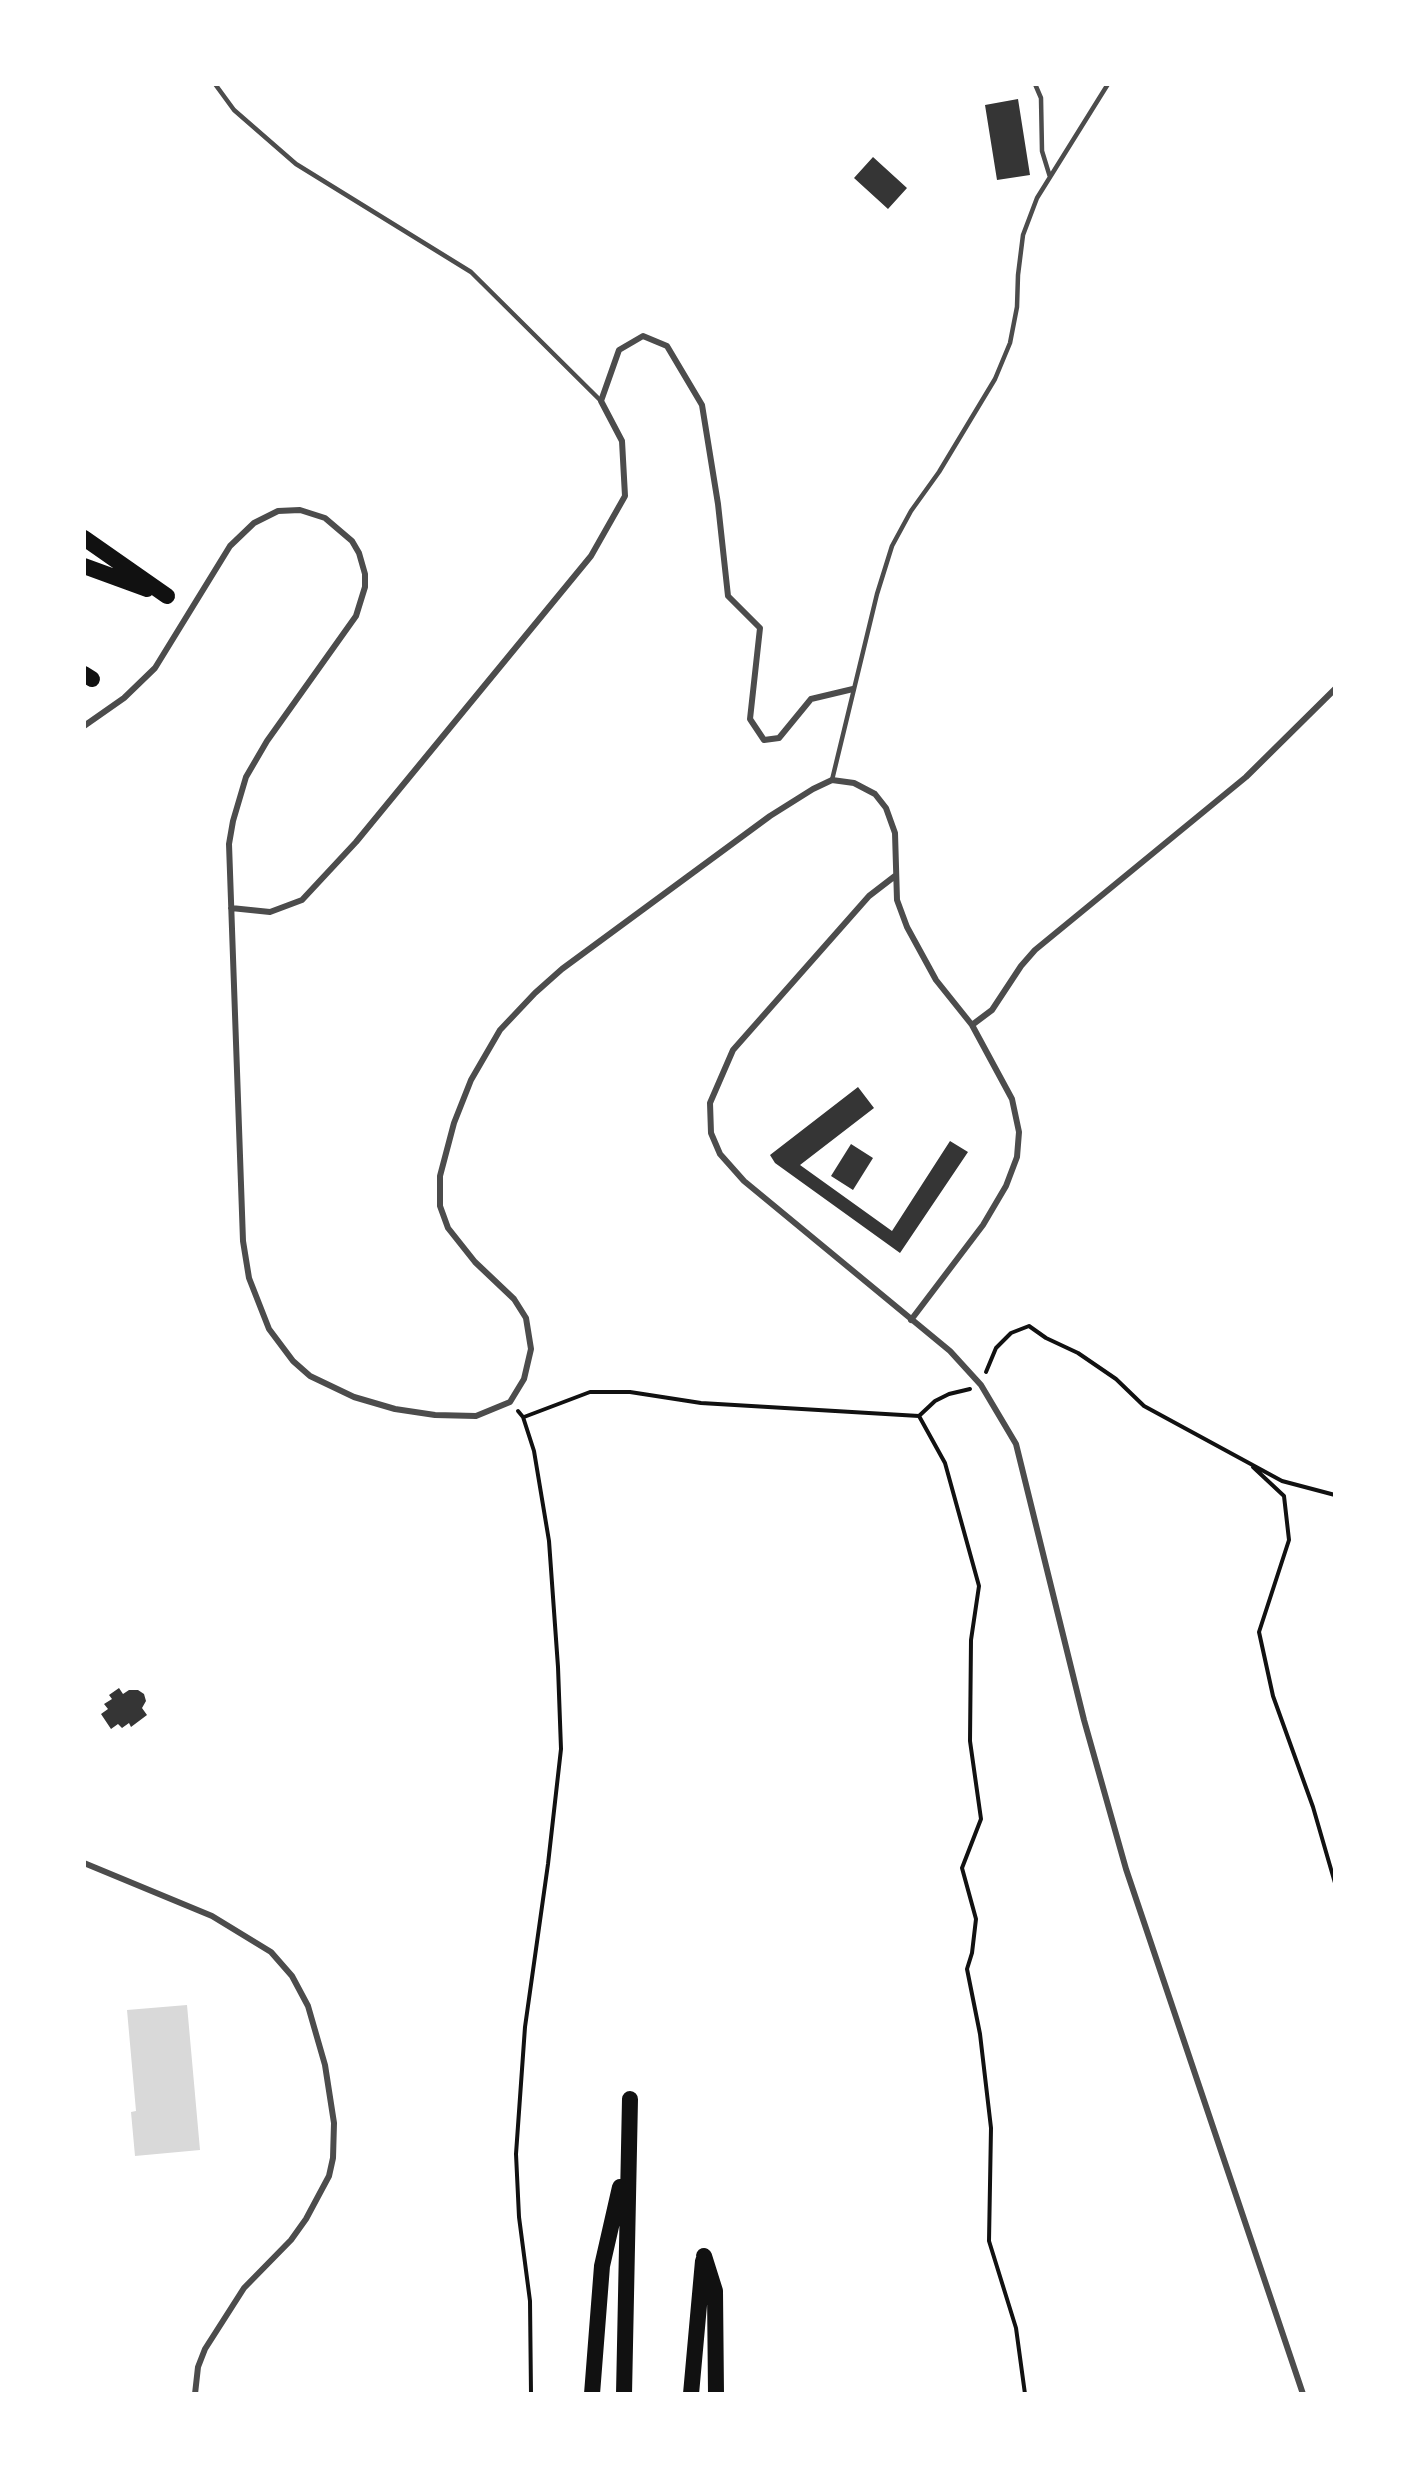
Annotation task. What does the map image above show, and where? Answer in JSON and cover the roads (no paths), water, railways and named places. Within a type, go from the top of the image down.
[{"type":"highway","points":[[84,538],[167,596],[84,566]]},
{"type":"highway","points":[[624,2394],[627,2153],[630,2099]]},
{"type":"highway","points":[[592,2394],[602,2266],[627,2153]]},
{"type":"highway","points":[[691,2394],[704,2256],[715,2290],[716,2394]]},
{"type":"street","points":[[231,908],[270,912],[302,900],[356,842],[591,556],[625,496],[622,441],[601,401],[619,350],[643,336],[667,346],[702,405],[718,504],[728,596],[760,628],[750,719],[764,741],[779,738],[811,699],[853,689]]},
{"type":"street","points":[[84,726],[124,698],[154,668],[174,641],[230,546],[254,523],[278,511],[300,510],[325,518],[352,541],[359,553],[365,574],[362,600],[346,633],[267,741],[246,777],[229,844],[243,1241],[249,1278],[269,1329],[293,1361],[310,1376],[354,1397],[395,1408],[435,1415],[476,1416],[510,1402],[524,1379],[531,1348],[526,1318],[514,1299],[475,1262],[448,1228],[440,1206],[440,1176],[454,1123],[471,1080],[500,1030],[535,993],[562,969],[770,816],[832,780],[854,783],[875,794],[886,808],[895,833],[897,900],[919,952],[936,980],[972,1025],[1012,1099],[1019,1132],[1017,1157],[1006,1186],[982,1225],[911,1320]]},
{"type":"street","points":[[972,1025],[992,1010],[1021,966],[1035,950],[1246,777],[1335,689]]},
{"type":"street","points":[[896,876],[869,896],[733,1050],[710,1103],[711,1133],[720,1154],[744,1181],[950,1351],[981,1385],[1016,1444],[1084,1720],[1126,1869],[1303,2394]]},
{"type":"street","points":[[84,1863],[213,1916],[271,1952],[292,1976],[308,2006],[324,2065],[334,2123],[333,2158],[329,2176],[306,2219],[291,2240],[244,2288],[205,2349],[198,2367],[195,2394]]},
{"type":"lane","points":[[215,84],[234,110],[296,164],[471,272],[601,401]]},
{"type":"lane","points":[[1035,84],[1041,98],[1042,151],[1050,177]]},
{"type":"lane","points":[[832,780],[853,689],[892,546],[910,511],[939,472],[995,379],[1010,343],[1017,307],[1023,235],[1037,198],[1108,84]]}]
